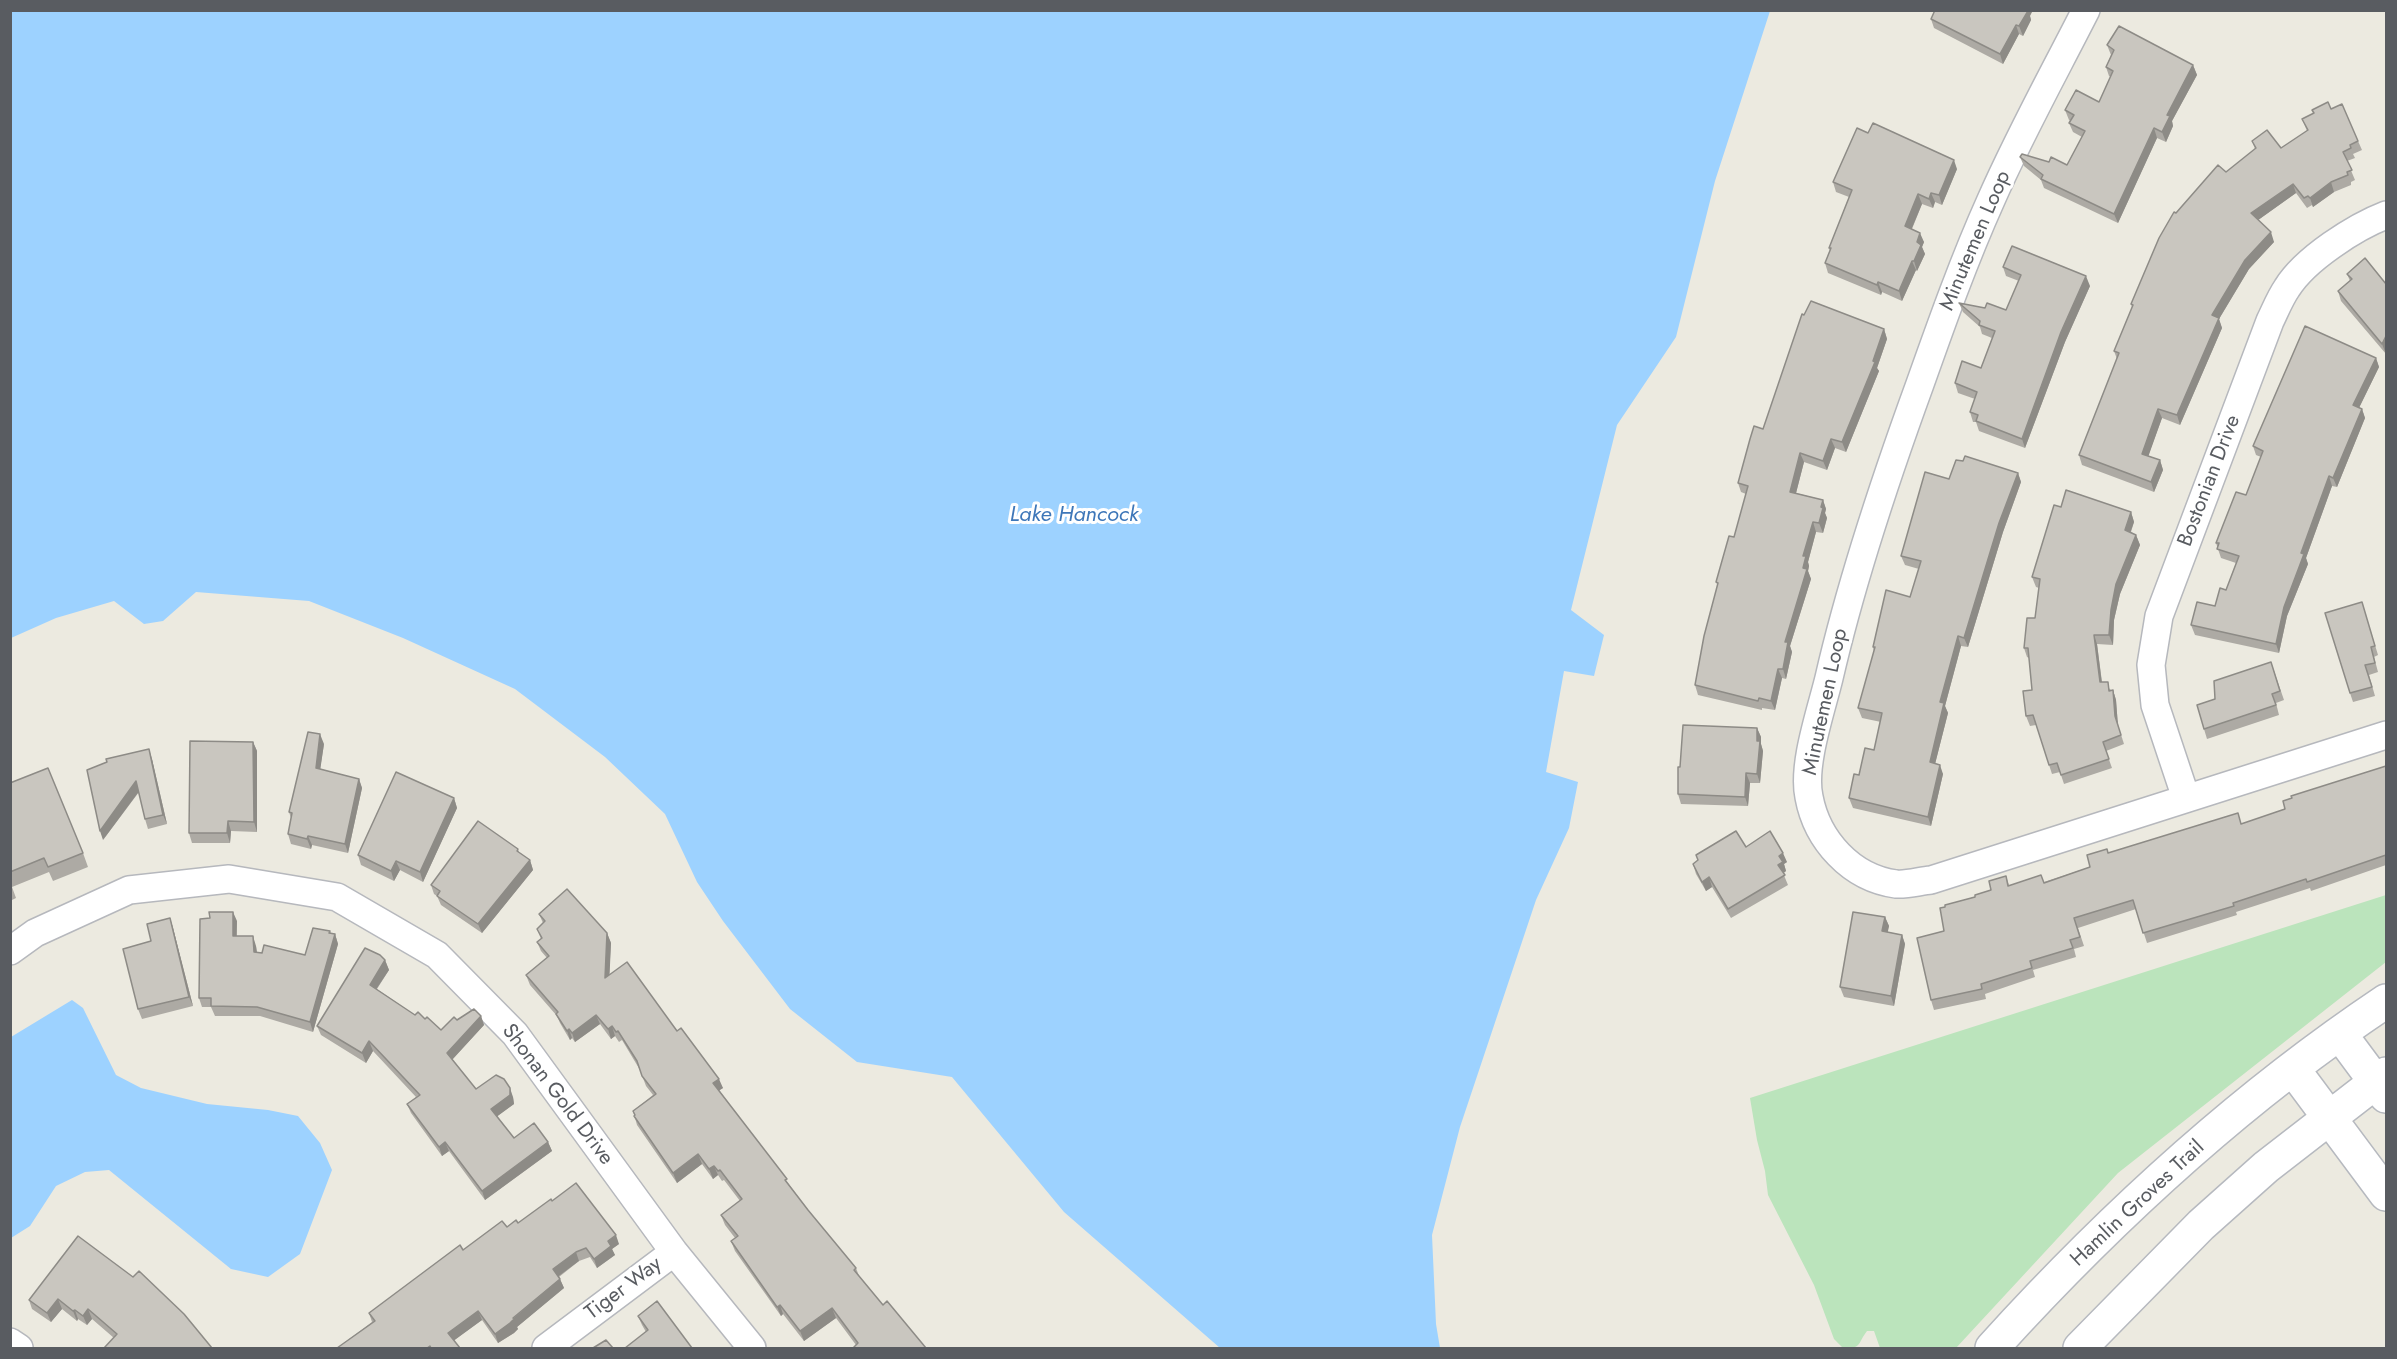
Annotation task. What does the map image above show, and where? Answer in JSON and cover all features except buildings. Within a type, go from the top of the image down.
[{"type":"main road","name":"Hamlin Groves Trail","points":[[1992,1348],[2045,1290],[2153,1187],[2292,1069],[2386,1001]]},
{"type":"main road","points":[[2080,1348],[2201,1225],[2266,1167],[2328,1117],[2383,1084],[2340,1034]]},
{"type":"main road","points":[[2292,1069],[2386,1194]]},
{"type":"street","name":"Minutemen Loop","points":[[2086,10],[1992,198],[1954,288],[1893,457],[1839,633],[1807,772],[1808,795],[1816,821],[1831,847],[1848,864],[1869,877],[1897,884],[1931,880],[2386,735]]},
{"type":"street","name":"Bostonian Drive","points":[[2186,798],[2156,705],[2151,665],[2159,616],[2270,321],[2288,287],[2321,253],[2366,223],[2386,215]]},
{"type":"street","name":"Shonan Gold Drive","points":[[10,951],[35,933],[129,890],[229,879],[337,897],[437,955],[515,1034],[674,1252],[752,1348]]},
{"type":"street","name":"Tiger Way","points":[[546,1348],[674,1252]]},
{"type":"street","points":[[10,1342],[19,1348]]},
{"type":"green space","points":[[2386,895],[2386,962],[2118,1173],[1956,1348],[1880,1348],[1874,1331],[1867,1331],[1858,1345],[1853,1348],[1843,1348],[1834,1339],[1814,1285],[1768,1195],[1750,1098]]},
{"type":"water","name":"Lake Hancock","points":[[10,11],[1770,11],[1715,181],[1676,337],[1617,425],[1571,610],[1604,635],[1594,676],[1564,671],[1546,772],[1578,782],[1569,828],[1536,900],[1460,1127],[1432,1235],[1436,1324],[1440,1348],[1220,1348],[1064,1212],[952,1077],[857,1062],[790,1009],[723,921],[697,882],[665,814],[605,757],[515,689],[403,638],[309,601],[196,592],[163,621],[144,624],[114,601],[56,618],[11,638]]},
{"type":"water","points":[[72,1000],[83,1008],[116,1075],[141,1088],[207,1104],[268,1110],[298,1116],[320,1143],[332,1170],[300,1254],[268,1277],[231,1269],[109,1170],[85,1172],[56,1186],[30,1226],[11,1238],[11,1037]]}]
